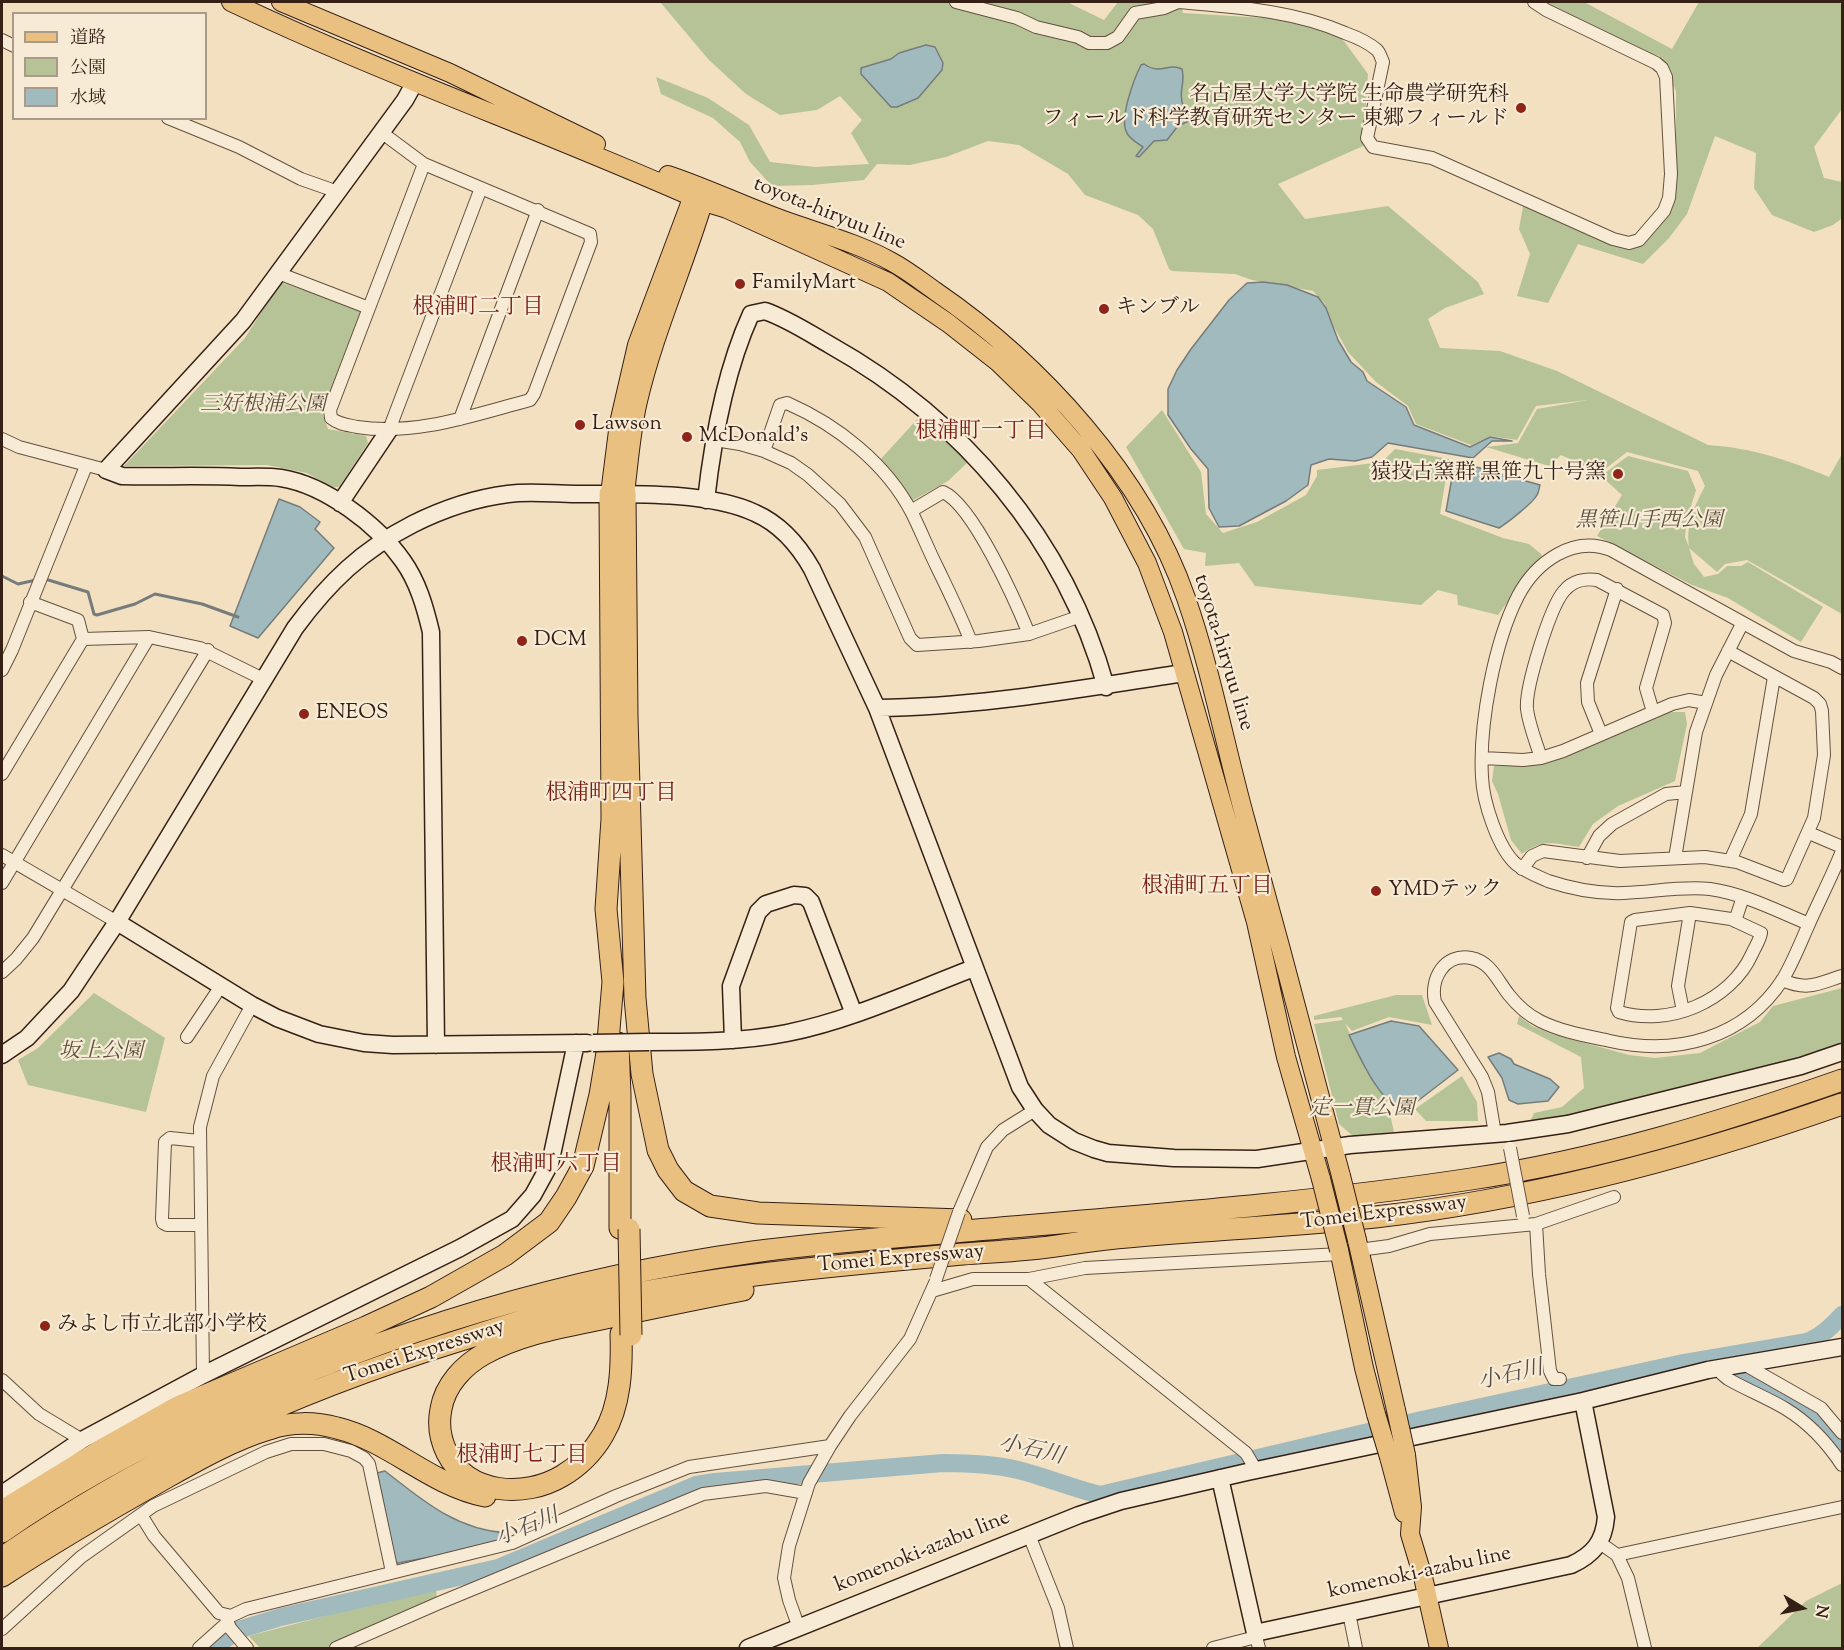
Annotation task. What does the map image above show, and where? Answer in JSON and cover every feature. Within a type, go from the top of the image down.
[{"type":"highway","points":[[2,1576],[79,1526],[181,1470],[269,1428],[318,1424],[346,1430],[371,1440],[453,1486],[496,1498],[513,1499],[534,1496],[568,1483],[597,1460],[616,1429],[627,1394],[630,1365],[626,1334],[625,1229],[617,1023],[606,909],[612,819],[618,493]]},
{"type":"highway","points":[[618,493],[636,1024],[625,1229]]},
{"type":"highway","points":[[2,1511],[100,1451],[178,1407],[431,1297],[505,1255],[549,1222],[583,1166],[600,1095],[607,1053],[613,982]]},
{"type":"highway","points":[[636,1024],[642,1074],[658,1150],[668,1170],[684,1191],[710,1206],[758,1213],[1046,1224]]},
{"type":"highway","name":"Tomei Expressway","points":[[2,1532],[103,1468],[178,1429],[263,1390],[377,1344],[510,1301],[586,1282],[753,1252],[1259,1204],[1475,1179],[1643,1143],[1716,1122],[1842,1080]]},
{"type":"highway","name":"Tomei Expressway","points":[[2,1558],[114,1487],[189,1446],[279,1405],[352,1376],[522,1321],[598,1301],[689,1284],[818,1266],[1041,1248],[1104,1239],[1379,1217],[1478,1202],[1646,1166],[1842,1104]]},
{"type":"highway","points":[[626,1334],[615,1407],[603,1435],[585,1459],[562,1477],[544,1484],[509,1490],[482,1484],[460,1471],[450,1460],[442,1441],[439,1420],[452,1382],[484,1354],[517,1338],[696,1299],[819,1277],[1041,1248]]},
{"type":"main road","name":"toyota-hiryuu line","points":[[231,2],[277,24],[415,82],[700,193],[836,238],[892,262],[959,307],[1021,359],[1054,392],[1097,443],[1137,501],[1159,537],[1185,596],[1207,667],[1358,1245]]},
{"type":"main road","name":"toyota-hiryuu line","points":[[281,2],[450,73],[700,193],[727,209],[888,282],[948,323],[999,363],[1040,403],[1081,450],[1113,498],[1147,563],[1170,622],[1256,922],[1286,1057],[1314,1151],[1340,1252]]},
{"type":"main road","points":[[618,493],[619,423],[637,345],[700,193]]},
{"type":"main road","points":[[1358,1245],[1396,1410],[1398,1456]]},
{"type":"main road","points":[[1340,1252],[1376,1414],[1398,1456],[1412,1507],[1410,1534],[1439,1648]]},
{"type":"street","points":[[956,2],[1017,18],[1036,27],[1077,37],[1089,43],[1107,44],[1118,37],[1135,13],[1164,8],[1178,2],[1275,13],[1331,27],[1359,39],[1378,51],[1383,62],[1367,138],[1373,147],[1432,158],[1613,239],[1629,243],[1635,242],[1664,211],[1669,198],[1671,174],[1666,77],[1656,63],[1534,2]]},
{"type":"street","points":[[106,470],[234,332],[405,100],[415,82]]},
{"type":"street","points":[[173,120],[239,147],[301,179],[338,192]]},
{"type":"street","points":[[381,132],[424,164],[538,210],[590,234],[591,242],[530,400],[410,429],[389,430],[339,423],[334,421],[330,415],[424,164]]},
{"type":"street","points":[[340,503],[389,430],[481,188]]},
{"type":"street","points":[[460,418],[538,210]]},
{"type":"street","points":[[278,273],[369,308]]},
{"type":"street","points":[[706,500],[715,440],[733,365],[751,314],[760,311],[772,314],[850,356],[894,385],[960,440],[1021,511],[1050,556],[1081,616],[1106,687]]},
{"type":"street","points":[[765,451],[780,405],[787,403],[823,421],[850,441],[881,471],[911,511],[971,642]]},
{"type":"street","points":[[2,439],[19,447],[122,476],[279,478],[314,489],[340,503],[385,539],[404,561],[417,586],[431,632],[436,1045]]},
{"type":"street","points":[[715,440],[765,451],[790,463],[808,475],[840,504],[865,537],[914,644],[922,646],[971,642],[1029,634],[1081,616]]},
{"type":"street","points":[[2,670],[86,466]]},
{"type":"street","points":[[911,511],[943,492],[955,500],[996,561],[1029,634]]},
{"type":"street","points":[[2,1055],[27,1038],[71,991],[117,922],[295,628],[324,590],[345,570],[385,539],[415,523],[458,506],[507,494],[618,493],[706,500],[733,505],[758,514],[786,534],[803,553],[876,708],[1020,1087],[1035,1110],[1049,1125],[1084,1146],[1108,1153],[1174,1158],[1257,1159],[1334,1148],[1504,1139],[1622,1112],[1801,1066],[1842,1052]]},
{"type":"street","points":[[1809,924],[1743,897],[1702,889],[1686,888],[1623,893],[1590,891],[1558,884],[1522,869],[1506,854],[1501,845],[1484,794],[1482,758],[1485,721],[1493,673],[1516,602],[1527,583],[1559,553],[1578,546],[1606,548],[1794,651],[1831,662],[1842,668]]},
{"type":"street","points":[[1541,758],[1528,712],[1530,683],[1557,603],[1572,584],[1583,580],[1597,580],[1617,589],[1665,618],[1646,688],[1653,712]]},
{"type":"street","points":[[1601,734],[1588,702],[1587,683],[1617,589]]},
{"type":"street","points":[[2,774],[83,639],[78,620],[30,602]]},
{"type":"street","points":[[1675,858],[1693,744],[1716,675],[1742,624]]},
{"type":"street","points":[[83,639],[149,637],[208,650],[263,679]]},
{"type":"street","points":[[2,883],[149,637]]},
{"type":"street","points":[[2,972],[33,938],[208,650]]},
{"type":"street","points":[[1522,869],[1532,856],[1540,851],[1620,861],[1705,857],[1730,861],[1786,880],[1814,818],[1823,766],[1822,711],[1820,704],[1814,698],[1728,651]]},
{"type":"street","points":[[876,708],[968,704],[1106,687],[1207,667]]},
{"type":"street","points":[[1730,861],[1751,814],[1774,676]]},
{"type":"street","points":[[1482,758],[1514,760],[1541,758],[1563,751],[1679,701],[1706,703]]},
{"type":"street","points":[[1587,858],[1599,836],[1612,824],[1666,794],[1686,792]]},
{"type":"street","points":[[1560,1379],[1554,1379],[1550,1371],[1539,1274],[1528,1221],[1504,1139],[1482,1077],[1435,1002],[1433,990],[1435,977],[1448,962],[1466,958],[1486,964],[1520,1006],[1538,1020],[1549,1025],[1619,1044],[1654,1048],[1703,1040],[1720,1033],[1753,1012],[1782,980],[1842,849],[1809,833]]},
{"type":"street","points":[[2,855],[252,1005],[302,1028],[340,1039],[393,1045],[733,1040],[786,1033],[854,1014],[974,968]]},
{"type":"street","points":[[733,1040],[731,986],[754,921],[766,904],[794,895],[805,896],[811,902],[854,1014]]},
{"type":"street","points":[[1735,921],[1743,897]]},
{"type":"street","points":[[1683,1011],[1678,989],[1690,914]]},
{"type":"street","points":[[1690,914],[1710,915],[1735,921],[1761,933],[1748,963],[1734,981],[1717,995],[1683,1011],[1648,1016],[1622,1013],[1617,1008],[1630,924],[1633,920],[1690,914]]},
{"type":"street","points":[[1782,980],[1796,986],[1806,987],[1842,976]]},
{"type":"street","points":[[187,1038],[220,986]]},
{"type":"street","points":[[202,1375],[200,1127],[213,1076],[252,1005]]},
{"type":"street","points":[[2,1494],[82,1440],[202,1375],[460,1248],[512,1219],[533,1195],[550,1164],[585,1043]]},
{"type":"street","points":[[799,1628],[784,1578],[789,1546],[808,1488],[821,1461],[850,1416],[910,1339],[934,1285],[959,1212],[987,1147],[1003,1130],[1035,1110]]},
{"type":"street","points":[[199,1141],[170,1138],[165,1142],[162,1219],[167,1225],[199,1225]]},
{"type":"street","points":[[1358,1245],[1389,1246],[1430,1234],[1528,1221],[1614,1197]]},
{"type":"street","points":[[934,1285],[973,1279],[1029,1279],[1085,1268],[1340,1252]]},
{"type":"street","points":[[1029,1279],[1246,1453],[1256,1468]]},
{"type":"street","name":"komenoki-azabu line","points":[[748,1648],[1101,1507],[1256,1468],[1583,1401],[1720,1368],[1842,1347]]},
{"type":"street","points":[[1748,1363],[1749,1367],[1821,1408],[1842,1433]]},
{"type":"street","points":[[1720,1368],[1722,1374],[1728,1379],[1785,1408],[1801,1420],[1842,1465]]},
{"type":"street","points":[[3,1385],[39,1414],[82,1440]]},
{"type":"street","points":[[1583,1401],[1606,1517],[1605,1530],[1600,1543],[1617,1555],[1628,1578],[1645,1648]]},
{"type":"street","points":[[2,1629],[81,1557],[153,1506],[266,1452],[291,1444],[324,1444],[351,1451],[364,1458],[369,1464],[392,1572]]},
{"type":"street","points":[[199,1648],[230,1626],[246,1609],[512,1543],[616,1496],[690,1467],[830,1446]]},
{"type":"street","points":[[1220,1478],[1257,1641]]},
{"type":"street","points":[[336,1648],[703,1494],[718,1490],[766,1486],[808,1488]]},
{"type":"street","points":[[1617,1555],[1842,1507]]},
{"type":"street","points":[[141,1515],[154,1536],[247,1648]]},
{"type":"street","points":[[1029,1535],[1058,1608],[1067,1648]]},
{"type":"street","name":"komenoki-azabu line","points":[[1257,1641],[1348,1614],[1425,1586],[1571,1565],[1586,1558],[1600,1543]]},
{"type":"street","points":[[1348,1614],[1356,1648]]},
{"type":"street","points":[[1214,1648],[1251,1638],[1257,1641]]},
{"type":"green space","name":"黒笹山手西公園","points":[[660,2],[1067,2],[1104,20],[1118,2],[1181,2],[1183,13],[1330,22],[1368,74],[1363,146],[1278,184],[1305,219],[1388,206],[1478,282],[1484,294],[1445,308],[1428,319],[1440,348],[1500,351],[1557,371],[1708,445],[1770,456],[1829,477],[1842,454],[1842,614],[1747,560],[1725,564],[1717,572],[1689,548],[1694,564],[1704,577],[1718,574],[1727,566],[1741,566],[1748,562],[1823,607],[1801,642],[1728,598],[1692,585],[1597,536],[1622,495],[1601,476],[1628,456],[1688,471],[1696,490],[1687,519],[1685,537],[1689,547],[1690,522],[1705,486],[1698,471],[1627,452],[1600,473],[1561,455],[1549,466],[1486,447],[1518,443],[1537,409],[1588,400],[1536,406],[1517,440],[1490,436],[1471,445],[1416,424],[1408,406],[1376,382],[1348,352],[1334,327],[1325,304],[1313,291],[1252,280],[1235,274],[1172,271],[1169,269],[1153,229],[1138,215],[1085,195],[1068,174],[1019,145],[988,141],[946,157],[910,165],[877,164],[864,180],[772,186],[750,162],[740,142],[713,118],[661,94],[656,77],[708,98],[749,125],[770,162],[815,167],[869,164],[851,133],[862,120],[840,96],[817,110],[780,115],[746,94],[709,60]]},
{"type":"green space","points":[[1531,2],[1584,2],[1672,49],[1699,2],[1838,2],[1842,5],[1842,109],[1814,147],[1824,178],[1842,182],[1842,218],[1833,225],[1814,232],[1772,215],[1754,188],[1756,153],[1715,136],[1687,214],[1669,238],[1643,264],[1578,244],[1548,303],[1517,296],[1530,254],[1519,229],[1524,201],[1627,245],[1659,227],[1669,214],[1676,196],[1676,91],[1659,56],[1618,43]]},
{"type":"green space","name":"三好根浦公園","points":[[280,282],[363,310],[322,412],[328,429],[366,436],[368,443],[339,487],[331,487],[307,473],[267,465],[124,466],[245,338]]},
{"type":"green space","points":[[1162,410],[1201,472],[1206,514],[1223,533],[1257,522],[1306,495],[1317,476],[1317,470],[1382,462],[1395,449],[1449,459],[1440,514],[1503,538],[1529,544],[1542,555],[1498,615],[1458,605],[1457,595],[1438,590],[1421,605],[1255,586],[1239,563],[1205,566],[1206,553],[1184,549],[1126,447]]},
{"type":"green space","points":[[922,414],[970,460],[948,481],[910,502],[878,462]]},
{"type":"green space","points":[[1667,712],[1685,712],[1687,724],[1675,781],[1618,806],[1593,824],[1579,847],[1543,844],[1522,854],[1511,840],[1492,781],[1494,766],[1539,765]]},
{"type":"green space","points":[[1842,988],[1842,1046],[1800,1060],[1528,1126],[1534,1113],[1562,1107],[1584,1088],[1581,1057],[1517,1024],[1519,1016],[1532,1026],[1552,1034],[1629,1055],[1655,1058],[1700,1053],[1760,1022],[1773,1006]]},
{"type":"green space","name":"坂上公園","points":[[94,993],[165,1038],[146,1112],[28,1085],[18,1060],[38,1048]]},
{"type":"green space","name":"定一貫公園","points":[[1396,995],[1422,995],[1432,1025],[1389,1017],[1352,1031],[1345,1023],[1366,1071],[1387,1101],[1394,1132],[1353,1136],[1339,1124],[1314,1024],[1343,1020],[1341,1017],[1314,1020],[1314,1016]]},
{"type":"green space","points":[[1462,1076],[1477,1102],[1478,1121],[1426,1121],[1415,1109]]},
{"type":"green space","points":[[1842,1583],[1842,1648],[1757,1648],[1806,1601]]},
{"type":"green space","points":[[436,1590],[437,1600],[329,1648],[260,1648],[249,1636],[352,1609]]},
{"type":"water","points":[[926,45],[935,47],[943,63],[942,70],[918,98],[897,107],[891,107],[861,74],[861,68]]},
{"type":"water","points":[[1141,65],[1155,69],[1177,67],[1182,69],[1181,93],[1184,108],[1196,111],[1193,119],[1178,126],[1167,140],[1154,141],[1139,157],[1136,156],[1143,147],[1127,134],[1125,116],[1135,79]]},
{"type":"water","points":[[1247,283],[1287,285],[1318,297],[1326,308],[1338,340],[1351,362],[1363,372],[1367,381],[1406,407],[1414,425],[1470,447],[1490,437],[1512,441],[1492,441],[1473,458],[1388,443],[1372,457],[1355,461],[1329,459],[1311,465],[1308,485],[1286,501],[1239,526],[1219,527],[1209,508],[1208,469],[1168,415],[1168,389],[1191,349],[1229,300]]},
{"type":"water","points":[[1455,461],[1540,485],[1538,493],[1525,508],[1499,528],[1446,511]]},
{"type":"water","points":[[279,499],[300,507],[320,522],[315,529],[334,548],[258,638],[230,626]]},
{"type":"water","points":[[1391,1021],[1419,1026],[1458,1070],[1402,1113],[1377,1087],[1349,1035]]},
{"type":"water","points":[[1499,1053],[1511,1059],[1514,1064],[1550,1079],[1559,1087],[1548,1101],[1518,1104],[1509,1100],[1502,1078],[1488,1057]]},
{"type":"water","points":[[385,1471],[427,1503],[456,1520],[489,1531],[507,1533],[508,1537],[454,1553],[395,1562],[377,1473]]},
{"type":"waterway","points":[[2,576],[18,584],[36,580]]},
{"type":"waterway","points":[[45,579],[88,592],[94,614],[97,615],[135,604],[155,594],[202,604],[238,617]]},
{"type":"waterway","name":"小石川","points":[[213,1648],[238,1630],[281,1617],[498,1568],[696,1485],[962,1463],[1018,1470],[1100,1495],[1390,1427],[1683,1363],[1806,1342],[1821,1335],[1842,1315]]},
{"type":"waterway","points":[[1741,1379],[1805,1412],[1842,1452]]},
{"type":"place","name":"名古屋大学大学院 生命農学研究科 フィールド科学教育研究センター 東郷フィールド","points":[[1521,108]]},
{"type":"place","name":"FamilyMart","points":[[740,284]]},
{"type":"place","name":"キンブル","points":[[1104,309]]},
{"type":"place","name":"Lawson","points":[[580,425]]},
{"type":"place","name":"McDonald's","points":[[687,437]]},
{"type":"place","name":"猿投古窯群 黒笹九十号窯","points":[[1618,474]]},
{"type":"place","name":"DCM","points":[[522,641]]},
{"type":"place","name":"ENEOS","points":[[304,714]]},
{"type":"place","name":"YMDテック","points":[[1376,891]]},
{"type":"place","name":"みよし市立北部小学校","points":[[45,1326]]},
{"type":"district","name":"根浦町二丁目","points":[[478,309]]},
{"type":"district","name":"根浦町一丁目","points":[[981,433]]},
{"type":"district","name":"根浦町四丁目","points":[[611,795]]},
{"type":"district","name":"根浦町五丁目","points":[[1207,888]]},
{"type":"district","name":"根浦町六丁目","points":[[556,1166]]},
{"type":"district","name":"根浦町七丁目","points":[[522,1457]]}]
